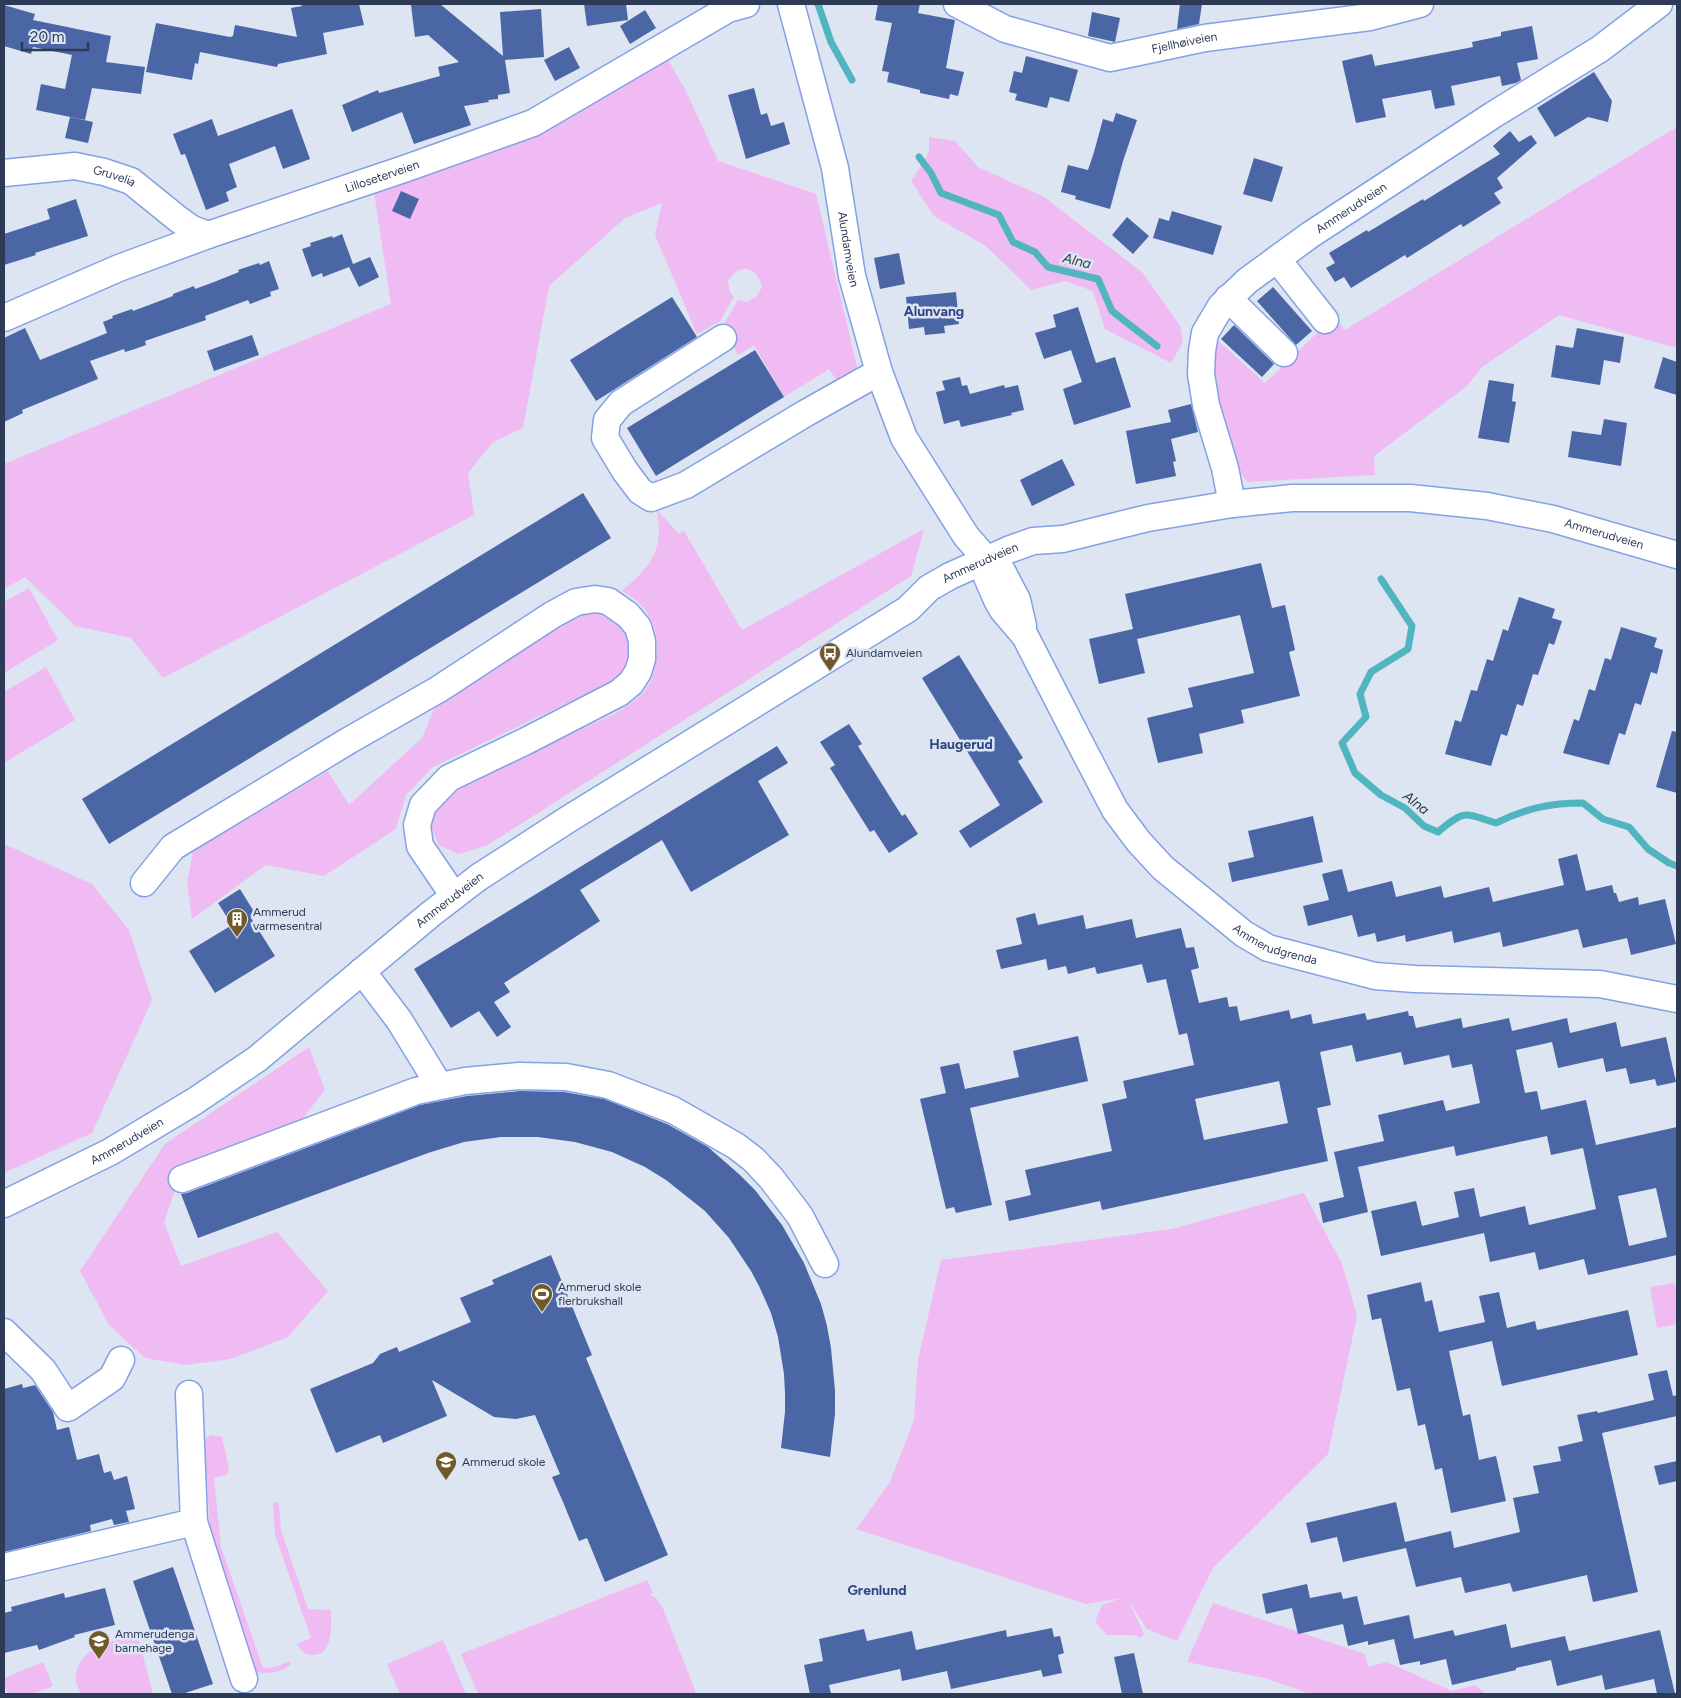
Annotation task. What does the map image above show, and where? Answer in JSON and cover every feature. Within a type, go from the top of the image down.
[{"type":"street","name":"Lilloseterveien","points":[[4,318],[119,268],[208,235],[533,123],[728,9],[746,4]]},
{"type":"street","name":"Alundamveien","points":[[791,4],[835,168],[852,276],[879,372],[904,438],[966,536],[992,569],[1002,609],[1025,636]]},
{"type":"street","name":"Fjellhøiveien","points":[[957,4],[1004,29],[1110,58],[1205,38],[1370,17],[1420,4]]},
{"type":"street","name":"Ammerudveien","points":[[1232,504],[1206,405],[1201,374],[1205,333],[1221,306],[1247,280],[1310,235],[1493,115],[1600,49],[1659,4]]},
{"type":"street","name":"Gruvelia","points":[[4,173],[75,166],[104,172],[131,181],[192,229],[208,235]]},
{"type":"street","points":[[1277,259],[1325,320]]},
{"type":"street","points":[[1228,298],[1284,353]]},
{"type":"street","points":[[723,338],[621,403],[606,420],[605,438],[640,491],[651,498],[686,484],[879,372]]},
{"type":"street","name":"Ammerudveien","points":[[4,1204],[110,1152],[195,1102],[257,1059],[479,877],[567,820],[908,609],[936,601],[992,569],[1039,555],[1063,539],[1148,518],[1232,504],[1292,498],[1410,498],[1447,500],[1553,519],[1677,555]]},
{"type":"street","points":[[144,883],[173,847],[348,741],[439,689],[552,615],[576,602],[595,599],[608,601],[628,615],[638,627],[642,640],[642,658],[638,672],[631,683],[619,693],[449,778],[423,805],[417,826],[420,846],[454,896]]},
{"type":"street","name":"Ammerudgrenda","points":[[1025,636],[1116,810],[1139,842],[1163,868],[1242,932],[1268,948],[1375,976],[1414,979],[1600,984],[1677,999]]},
{"type":"street","points":[[362,971],[399,1020],[439,1085]]},
{"type":"street","points":[[182,1179],[358,1111],[416,1091],[439,1085],[519,1076],[566,1077],[608,1085],[674,1110],[736,1146],[753,1159],[771,1178],[800,1216],[825,1264]]},
{"type":"street","points":[[4,1332],[43,1370],[68,1408],[112,1378],[122,1360]]},
{"type":"street","points":[[189,1394],[194,1522],[244,1679]]},
{"type":"street","points":[[4,1567],[194,1522]]},
{"type":"shaded area","points":[[668,60],[685,89],[718,161],[816,194],[859,375],[839,384],[829,369],[784,397],[754,345],[738,355],[723,326],[738,300],[747,302],[757,296],[762,287],[760,280],[748,269],[738,271],[728,281],[730,292],[734,297],[720,321],[697,334],[655,235],[662,203],[625,218],[549,286],[523,428],[493,442],[468,473],[474,515],[163,678],[131,638],[75,626],[25,577],[4,589],[4,464],[391,304],[374,192],[528,135]]},
{"type":"shaded area","points":[[1677,127],[1677,348],[1559,315],[1482,367],[1467,386],[1374,456],[1375,475],[1247,482],[1231,458],[1210,392],[1214,337],[1265,383],[1334,317],[1345,330]]},
{"type":"shaded area","points":[[929,137],[955,141],[978,167],[1044,197],[1143,273],[1180,326],[1183,342],[1171,363],[1105,329],[1093,291],[1065,281],[1031,290],[986,246],[934,216],[911,181],[929,152]]},
{"type":"shaded area","points":[[657,510],[679,534],[684,531],[742,630],[924,529],[911,576],[486,846],[458,854],[439,845],[431,827],[433,804],[451,789],[614,714],[634,701],[646,689],[652,679],[656,660],[657,641],[655,631],[648,614],[642,606],[622,591],[642,572],[653,557],[658,540]]},
{"type":"shaded area","points":[[29,588],[58,640],[4,673],[4,602]]},
{"type":"shaded area","points":[[584,611],[599,611],[609,614],[626,635],[629,643],[628,659],[615,680],[433,767],[406,795],[396,829],[324,876],[266,865],[192,919],[187,883],[193,851],[328,771],[349,805],[422,738],[439,697]]},
{"type":"shaded area","points":[[46,667],[75,720],[4,763],[4,692]]},
{"type":"shaded area","points":[[4,844],[92,884],[129,930],[152,1000],[92,1133],[4,1173]]},
{"type":"shaded area","points":[[309,1047],[325,1090],[303,1118],[177,1184],[164,1222],[181,1266],[277,1232],[328,1291],[288,1337],[230,1359],[186,1365],[145,1358],[109,1325],[80,1271],[165,1144]]},
{"type":"shaded area","points":[[1304,1193],[1342,1264],[1357,1316],[1328,1454],[1213,1568],[1177,1641],[1147,1629],[1129,1602],[1144,1634],[1140,1638],[1135,1635],[1107,1635],[1095,1622],[1102,1605],[1121,1598],[1086,1604],[856,1529],[890,1482],[914,1420],[918,1360],[941,1260],[1172,1229]]},
{"type":"shaded area","points":[[1675,1283],[1677,1293],[1677,1324],[1657,1328],[1650,1287]]},
{"type":"shaded area","points":[[210,1435],[222,1437],[229,1469],[227,1475],[214,1478],[221,1547],[263,1668],[270,1668],[289,1661],[291,1664],[279,1671],[270,1673],[256,1672],[211,1537],[204,1444]]},
{"type":"shaded area","points":[[273,1502],[279,1503],[281,1530],[308,1609],[331,1610],[330,1638],[328,1645],[319,1654],[307,1654],[297,1644],[311,1638],[275,1535]]},
{"type":"shaded area","points":[[647,1580],[653,1593],[649,1595],[656,1598],[662,1606],[695,1694],[478,1694],[461,1654]]},
{"type":"shaded area","points":[[1213,1603],[1365,1654],[1368,1667],[1387,1662],[1452,1691],[1475,1685],[1486,1694],[1310,1694],[1265,1678],[1187,1662]]},
{"type":"shaded area","points":[[138,1637],[153,1694],[81,1694],[76,1683],[76,1675],[82,1660],[87,1654],[103,1645],[121,1639]]},
{"type":"shaded area","points":[[443,1640],[466,1694],[400,1694],[387,1664]]},
{"type":"shaded area","points":[[43,1662],[53,1686],[33,1694],[8,1694],[4,1678]]},
{"type":"building","points":[[301,4],[359,4],[364,25],[323,33],[327,54],[278,64],[277,67],[200,52],[198,64],[195,63],[192,80],[146,72],[156,23],[230,37],[233,36],[235,25],[297,37],[291,8],[302,6]]},
{"type":"building","points":[[440,4],[503,56],[500,12],[541,9],[544,57],[505,60],[510,93],[498,95],[498,99],[488,100],[489,102],[464,106],[471,125],[414,144],[402,112],[352,132],[342,105],[378,90],[379,93],[440,76],[438,67],[459,62],[428,35],[415,37],[411,5]]},
{"type":"building","points":[[584,4],[626,4],[628,20],[587,26]]},
{"type":"building","points":[[878,4],[920,4],[918,13],[955,20],[946,68],[964,72],[958,96],[950,94],[949,99],[920,93],[920,90],[887,82],[889,72],[882,71],[892,23],[875,20]]},
{"type":"building","points":[[1180,4],[1202,4],[1199,24],[1177,29]]},
{"type":"building","points":[[4,5],[35,14],[33,20],[111,36],[106,62],[145,67],[141,94],[92,88],[85,120],[36,110],[41,84],[65,89],[72,55],[33,47],[31,54],[4,46]]},
{"type":"building","points":[[645,10],[656,28],[630,44],[620,26]]},
{"type":"building","points":[[1092,12],[1120,18],[1115,42],[1088,36]]},
{"type":"building","points":[[1532,26],[1538,59],[1517,63],[1521,80],[1516,83],[1502,86],[1500,76],[1451,86],[1455,105],[1435,109],[1431,90],[1382,99],[1386,117],[1356,123],[1342,61],[1372,54],[1375,66],[1473,47],[1472,42],[1501,36],[1501,32]]},
{"type":"building","points":[[569,47],[580,68],[555,81],[544,60]]},
{"type":"building","points":[[1026,56],[1078,70],[1069,102],[1050,97],[1047,108],[1015,100],[1017,94],[1009,92],[1014,71],[1022,73]]},
{"type":"building","points":[[1594,72],[1612,101],[1608,122],[1588,117],[1555,137],[1537,108]]},
{"type":"building","points":[[754,88],[761,115],[767,113],[771,126],[784,122],[790,144],[746,159],[728,95]]},
{"type":"building","points":[[292,109],[310,159],[283,169],[275,146],[229,164],[237,187],[226,192],[229,201],[206,210],[185,154],[181,155],[173,134],[212,119],[218,136]]},
{"type":"building","points":[[1116,113],[1137,120],[1110,209],[1075,199],[1076,196],[1061,192],[1068,165],[1088,170],[1103,119],[1113,122]]},
{"type":"building","points":[[70,117],[93,122],[88,143],[65,138]]},
{"type":"building","points":[[1510,131],[1519,142],[1531,135],[1537,143],[1497,178],[1503,188],[1494,193],[1501,203],[1463,227],[1461,224],[1407,258],[1405,255],[1351,288],[1344,277],[1335,282],[1326,268],[1335,263],[1329,253],[1423,199],[1424,201],[1500,154],[1493,146]]},
{"type":"building","points":[[1254,158],[1283,167],[1272,202],[1243,194]]},
{"type":"building","points":[[401,191],[419,199],[410,219],[392,211]]},
{"type":"building","points":[[76,199],[88,236],[4,265],[4,234],[50,219],[47,209]]},
{"type":"building","points":[[1172,211],[1222,226],[1213,255],[1153,238],[1159,218],[1169,221]]},
{"type":"building","points":[[1127,217],[1149,236],[1133,254],[1112,235]]},
{"type":"building","points":[[342,234],[353,264],[370,257],[379,277],[359,287],[349,267],[323,277],[322,273],[312,277],[302,249],[311,246],[310,243]]},
{"type":"building","points":[[899,253],[905,284],[880,289],[874,258]]},
{"type":"building","points":[[269,261],[279,289],[270,292],[271,296],[250,304],[248,300],[205,316],[206,320],[145,341],[146,345],[125,352],[124,349],[90,361],[98,379],[22,410],[23,413],[4,422],[4,338],[25,328],[40,360],[107,333],[103,322],[113,318],[112,316],[132,309],[133,311],[194,286],[195,289],[239,272],[238,270]]},
{"type":"building","points":[[1273,287],[1312,331],[1296,345],[1257,301]]},
{"type":"building","points":[[956,292],[959,324],[944,326],[945,333],[925,335],[924,327],[909,329],[906,297]]},
{"type":"building","points":[[672,297],[697,337],[596,401],[570,360]]},
{"type":"building","points":[[1078,307],[1096,363],[1115,357],[1131,407],[1074,425],[1063,389],[1082,382],[1071,350],[1044,359],[1035,333],[1056,327],[1053,315]]},
{"type":"building","points":[[1234,325],[1274,364],[1262,377],[1221,339]]},
{"type":"building","points":[[1577,328],[1624,337],[1620,363],[1604,360],[1600,385],[1551,377],[1556,345],[1573,348]]},
{"type":"building","points":[[252,335],[259,355],[214,371],[207,351]]},
{"type":"building","points":[[755,350],[784,397],[656,476],[627,428]]},
{"type":"building","points":[[1663,357],[1677,362],[1677,395],[1654,388]]},
{"type":"building","points":[[960,377],[962,386],[967,385],[970,394],[1004,385],[1005,388],[1018,385],[1024,410],[1011,413],[1012,415],[961,427],[959,420],[944,424],[936,392],[945,390],[942,381]]},
{"type":"building","points":[[1489,380],[1514,384],[1512,401],[1516,402],[1509,443],[1478,438]]},
{"type":"building","points":[[1191,404],[1198,432],[1171,439],[1176,461],[1173,462],[1176,476],[1136,484],[1126,431],[1171,422],[1168,410]]},
{"type":"building","points":[[1604,419],[1627,423],[1621,466],[1568,457],[1572,431],[1601,435]]},
{"type":"building","points":[[1062,459],[1075,485],[1032,506],[1020,480]]},
{"type":"building","points":[[583,493],[611,538],[109,844],[82,799]]},
{"type":"building","points":[[1261,563],[1272,608],[1285,605],[1295,650],[1289,652],[1300,696],[1241,710],[1244,723],[1199,734],[1203,753],[1158,763],[1147,718],[1193,707],[1188,688],[1254,673],[1240,615],[1137,639],[1145,673],[1099,684],[1089,639],[1133,629],[1125,594]]},
{"type":"building","points":[[1519,597],[1555,609],[1552,618],[1562,621],[1554,645],[1549,643],[1538,675],[1533,674],[1523,706],[1517,704],[1507,736],[1501,734],[1491,766],[1445,754],[1455,720],[1461,722],[1471,690],[1477,691],[1487,659],[1493,661],[1503,629],[1508,631]]},
{"type":"building","points":[[1621,627],[1657,638],[1654,647],[1663,650],[1657,674],[1651,672],[1641,705],[1635,703],[1625,735],[1619,733],[1609,765],[1563,753],[1574,719],[1579,721],[1589,689],[1595,691],[1605,658],[1611,660]]},
{"type":"building","points":[[959,655],[1023,758],[1018,761],[1043,802],[970,848],[959,831],[1000,805],[922,678]]},
{"type":"building","points":[[849,724],[862,744],[858,746],[902,816],[905,814],[918,834],[889,853],[874,830],[870,832],[830,768],[835,765],[820,742]]},
{"type":"building","points":[[1672,731],[1677,732],[1677,793],[1656,787]]},
{"type":"building","points":[[777,746],[788,763],[758,781],[789,835],[691,892],[662,840],[580,890],[600,921],[504,983],[510,992],[494,1002],[511,1027],[497,1037],[479,1011],[451,1028],[414,969]]},
{"type":"building","points":[[1313,816],[1323,862],[1232,882],[1228,863],[1254,857],[1248,831]]},
{"type":"building","points":[[1577,854],[1586,891],[1612,885],[1619,902],[1638,897],[1639,905],[1665,899],[1676,944],[1631,955],[1627,938],[1583,948],[1578,929],[1503,947],[1500,932],[1454,943],[1452,931],[1406,942],[1405,935],[1377,942],[1375,933],[1358,937],[1352,915],[1308,926],[1303,906],[1329,900],[1322,874],[1342,869],[1348,892],[1392,881],[1396,897],[1441,886],[1444,898],[1489,887],[1493,902],[1564,885],[1558,859]]},
{"type":"building","name":"Ammerud varmesentral","points":[[240,889],[256,915],[251,918],[275,956],[215,993],[189,951],[232,925],[218,903]]},
{"type":"building","points":[[1035,913],[1038,925],[1083,915],[1086,929],[1132,919],[1136,938],[1181,928],[1186,948],[1194,947],[1199,968],[1191,970],[1199,1003],[1227,997],[1229,1007],[1237,1006],[1240,1021],[1289,1010],[1291,1019],[1311,1014],[1313,1024],[1365,1013],[1367,1020],[1408,1011],[1409,1016],[1413,1016],[1416,1028],[1461,1018],[1463,1028],[1509,1018],[1512,1031],[1567,1018],[1570,1033],[1616,1022],[1621,1047],[1666,1037],[1676,1082],[1657,1086],[1655,1079],[1630,1084],[1626,1068],[1606,1072],[1603,1058],[1558,1068],[1552,1042],[1516,1050],[1525,1093],[1537,1091],[1541,1110],[1586,1100],[1596,1145],[1677,1127],[1677,1255],[1588,1275],[1584,1259],[1539,1270],[1535,1252],[1490,1262],[1484,1233],[1381,1256],[1371,1211],[1416,1201],[1422,1226],[1459,1217],[1454,1192],[1474,1188],[1480,1217],[1525,1206],[1529,1225],[1596,1209],[1583,1148],[1551,1155],[1547,1136],[1456,1156],[1454,1146],[1358,1167],[1368,1212],[1323,1223],[1319,1203],[1344,1197],[1334,1152],[1384,1141],[1378,1115],[1443,1100],[1446,1111],[1480,1103],[1472,1064],[1452,1068],[1449,1055],[1404,1065],[1401,1052],[1356,1062],[1352,1045],[1320,1052],[1331,1105],[1317,1108],[1328,1161],[1102,1210],[1100,1201],[1009,1221],[1005,1201],[1031,1195],[1025,1170],[1112,1151],[1102,1104],[1127,1098],[1123,1081],[1194,1065],[1187,1033],[1179,1035],[1166,979],[1147,983],[1142,964],[1097,974],[1095,967],[1068,974],[1066,966],[1048,970],[1046,959],[1001,969],[996,950],[1022,944],[1016,918]],"holes":[[[1279,1081],[1288,1123],[1204,1140],[1195,1099]],[[1656,1188],[1667,1237],[1629,1246],[1618,1196]]]},
{"type":"building","points":[[1078,1036],[1088,1081],[970,1108],[992,1205],[956,1213],[954,1207],[946,1209],[920,1099],[946,1093],[940,1067],[959,1063],[965,1089],[1019,1077],[1013,1051]]},
{"type":"building","points":[[520,1091],[564,1092],[604,1099],[667,1124],[708,1147],[755,1190],[782,1225],[804,1263],[821,1304],[831,1348],[835,1391],[835,1414],[830,1457],[781,1448],[785,1393],[778,1337],[771,1313],[759,1286],[729,1238],[705,1211],[666,1180],[645,1167],[612,1152],[575,1142],[538,1137],[501,1137],[464,1142],[428,1153],[198,1238],[181,1194],[420,1105],[467,1096]]},
{"type":"building","points":[[551,1255],[592,1355],[586,1358],[668,1555],[605,1582],[587,1538],[579,1541],[552,1477],[560,1474],[535,1415],[516,1419],[494,1417],[432,1380],[447,1416],[383,1443],[380,1435],[336,1453],[310,1389],[373,1363],[380,1354],[397,1347],[399,1352],[471,1322],[460,1298],[494,1284],[492,1280]]},
{"type":"building","points":[[1421,1282],[1425,1302],[1432,1300],[1439,1332],[1485,1322],[1479,1296],[1499,1292],[1507,1328],[1535,1321],[1537,1330],[1628,1310],[1638,1355],[1502,1386],[1492,1341],[1449,1351],[1463,1416],[1470,1414],[1479,1460],[1496,1456],[1506,1501],[1451,1513],[1442,1468],[1435,1470],[1425,1424],[1418,1426],[1410,1388],[1397,1391],[1381,1318],[1372,1320],[1367,1295]]},
{"type":"building","points":[[1667,1370],[1673,1396],[1677,1395],[1677,1416],[1602,1433],[1638,1592],[1593,1602],[1587,1575],[1513,1592],[1510,1583],[1465,1593],[1461,1577],[1416,1587],[1406,1548],[1343,1562],[1337,1537],[1311,1543],[1306,1523],[1396,1502],[1405,1542],[1451,1531],[1454,1548],[1520,1532],[1513,1498],[1539,1493],[1533,1466],[1561,1461],[1558,1447],[1583,1441],[1577,1415],[1597,1411],[1598,1413],[1654,1400],[1648,1374]]},
{"type":"building","points":[[22,1384],[23,1388],[35,1385],[53,1412],[57,1430],[69,1427],[77,1460],[99,1454],[104,1473],[111,1471],[114,1480],[127,1476],[135,1509],[126,1511],[129,1522],[114,1525],[112,1519],[90,1525],[91,1531],[4,1552],[4,1389]]},
{"type":"building","points":[[1677,1461],[1677,1481],[1659,1485],[1654,1466]]},
{"type":"building","points":[[173,1567],[213,1684],[182,1694],[172,1694],[133,1581]]},
{"type":"building","points":[[1307,1584],[1310,1598],[1341,1592],[1343,1599],[1357,1596],[1364,1625],[1409,1615],[1414,1639],[1453,1630],[1455,1636],[1506,1624],[1511,1648],[1565,1636],[1569,1651],[1660,1630],[1675,1694],[1657,1694],[1654,1679],[1605,1690],[1602,1675],[1557,1686],[1551,1660],[1452,1685],[1446,1659],[1420,1665],[1420,1661],[1400,1665],[1394,1639],[1368,1645],[1368,1641],[1348,1646],[1343,1624],[1298,1634],[1292,1608],[1266,1614],[1262,1594]]},
{"type":"building","points":[[105,1588],[115,1625],[74,1635],[75,1637],[39,1650],[37,1645],[4,1653],[4,1613],[12,1611],[11,1607],[64,1593],[65,1598]]},
{"type":"building","points":[[1052,1628],[1054,1637],[1060,1636],[1064,1653],[1058,1655],[1062,1673],[1043,1677],[1041,1670],[951,1689],[947,1671],[902,1681],[900,1669],[829,1685],[831,1694],[810,1694],[804,1665],[823,1661],[819,1639],[864,1629],[867,1641],[912,1631],[916,1650],[1006,1630],[1007,1637]]},
{"type":"building","points":[[1134,1653],[1143,1694],[1122,1694],[1114,1657]]},
{"type":"waterway","name":"Alna","points":[[818,4],[831,42],[852,80]]},
{"type":"waterway","name":"Alna","points":[[919,157],[931,173],[941,193],[999,215],[1013,242],[1035,252],[1048,267],[1098,279],[1112,311],[1157,346]]},
{"type":"waterway","name":"Alna","points":[[1381,579],[1412,626],[1408,649],[1371,672],[1360,694],[1366,717],[1342,743],[1355,773],[1381,795],[1405,808],[1424,826],[1438,832],[1460,816],[1471,815],[1496,823],[1539,807],[1583,803],[1603,819],[1629,827],[1648,849],[1677,866]]},
{"type":"place","name":"Alundamveien","points":[[830,672]]},
{"type":"place","name":"Ammerud varmesentral","points":[[237,938]]},
{"type":"place","name":"Ammerud skole flerbrukshall","points":[[542,1313]]},
{"type":"place","name":"Ammerud skole","points":[[446,1481]]},
{"type":"place","name":"Ammerudenga barnehage","points":[[99,1660]]},
{"type":"district","name":"Alunvang","points":[[934,311]]},
{"type":"district","name":"Haugerud","points":[[961,744]]},
{"type":"district","name":"Grenlund","points":[[877,1590]]}]
